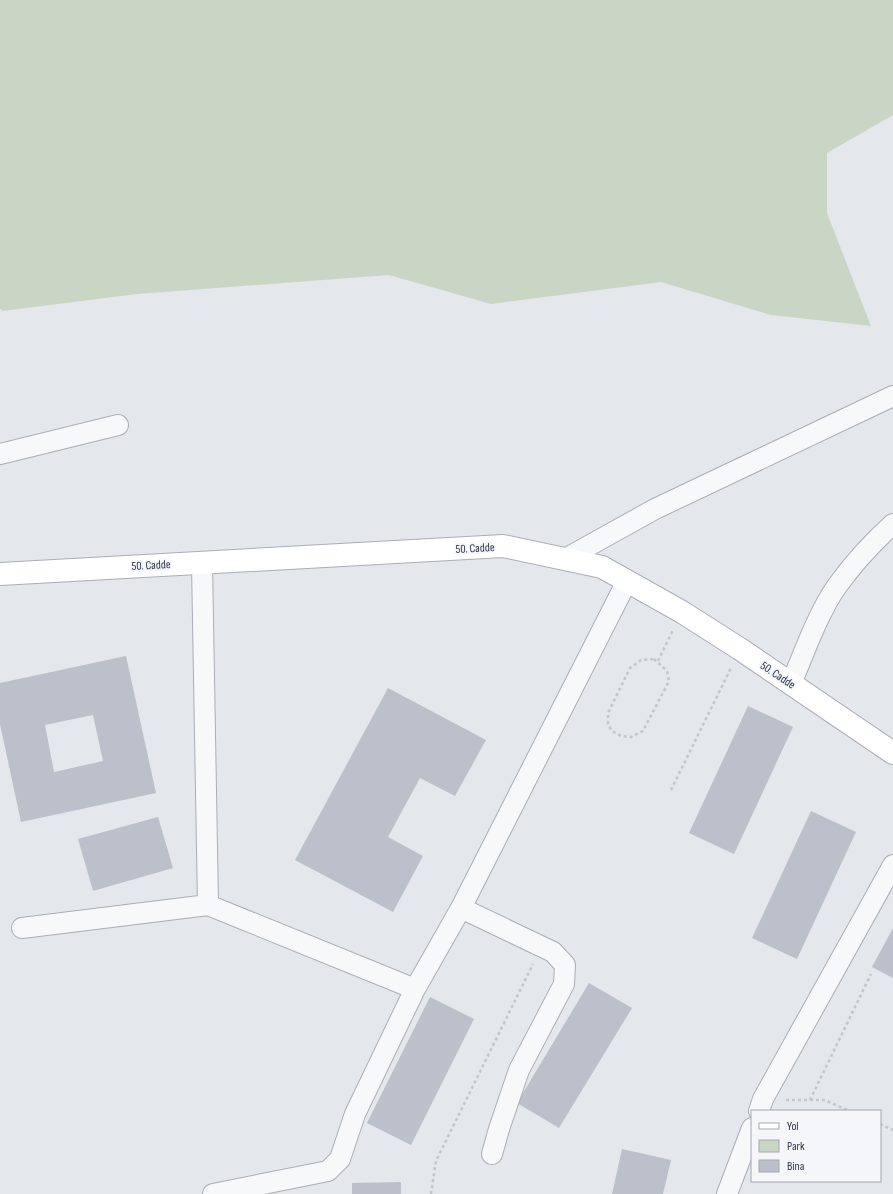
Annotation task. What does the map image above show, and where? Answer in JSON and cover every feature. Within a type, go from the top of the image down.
[{"type":"street","points":[[565,559],[655,509],[893,396]]},
{"type":"street","points":[[0,454],[118,425]]},
{"type":"street","points":[[791,684],[811,635],[837,586],[880,536],[893,524]]},
{"type":"street","name":"50. Cadde","points":[[0,574],[503,546],[602,567],[682,612],[740,649],[893,753]]},
{"type":"street","points":[[202,563],[208,905]]},
{"type":"street","points":[[213,1194],[328,1171],[340,1159],[355,1114],[415,989],[461,908],[627,581]]},
{"type":"street","points":[[761,1105],[893,865]]},
{"type":"street","points":[[22,928],[208,905],[415,989]]},
{"type":"street","points":[[461,908],[553,952],[565,965],[564,984],[519,1070],[492,1154]]},
{"type":"street","points":[[727,1194],[751,1131]]},
{"type":"path","points":[[658,661],[682,612]]},
{"type":"path","points":[[671,790],[740,649]]},
{"type":"path","points":[[641,660],[658,661],[667,671],[669,681],[643,731],[631,737],[621,736],[612,731],[608,724],[608,713],[630,668],[641,660]]},
{"type":"path","points":[[431,1194],[436,1161],[541,947]]},
{"type":"path","points":[[810,1100],[871,974]]},
{"type":"path","points":[[761,1105],[825,1100],[847,1110]]},
{"type":"path","points":[[881,1124],[893,1130]]},
{"type":"green space","points":[[0,0],[893,0],[893,115],[827,153],[827,213],[871,326],[771,315],[661,282],[491,304],[389,275],[137,294],[3,311],[0,309]]},
{"type":"building","points":[[126,656],[156,793],[21,822],[0,724],[0,683]],"holes":[[[93,715],[103,761],[54,772],[45,725]]]},
{"type":"building","points":[[388,688],[486,740],[455,796],[420,778],[388,837],[423,856],[393,912],[295,860]]},
{"type":"building","points":[[748,706],[793,727],[734,854],[689,833]]},
{"type":"building","points":[[811,811],[856,832],[797,959],[752,938]]},
{"type":"building","points":[[158,817],[173,868],[93,891],[78,839]]},
{"type":"building","points":[[893,928],[893,978],[872,967]]},
{"type":"building","points":[[589,983],[632,1008],[559,1128],[517,1103]]},
{"type":"building","points":[[430,997],[474,1019],[411,1145],[367,1123]]},
{"type":"building","points":[[622,1149],[671,1160],[663,1194],[612,1194]]},
{"type":"building","points":[[401,1182],[401,1194],[352,1194],[352,1183]]}]
